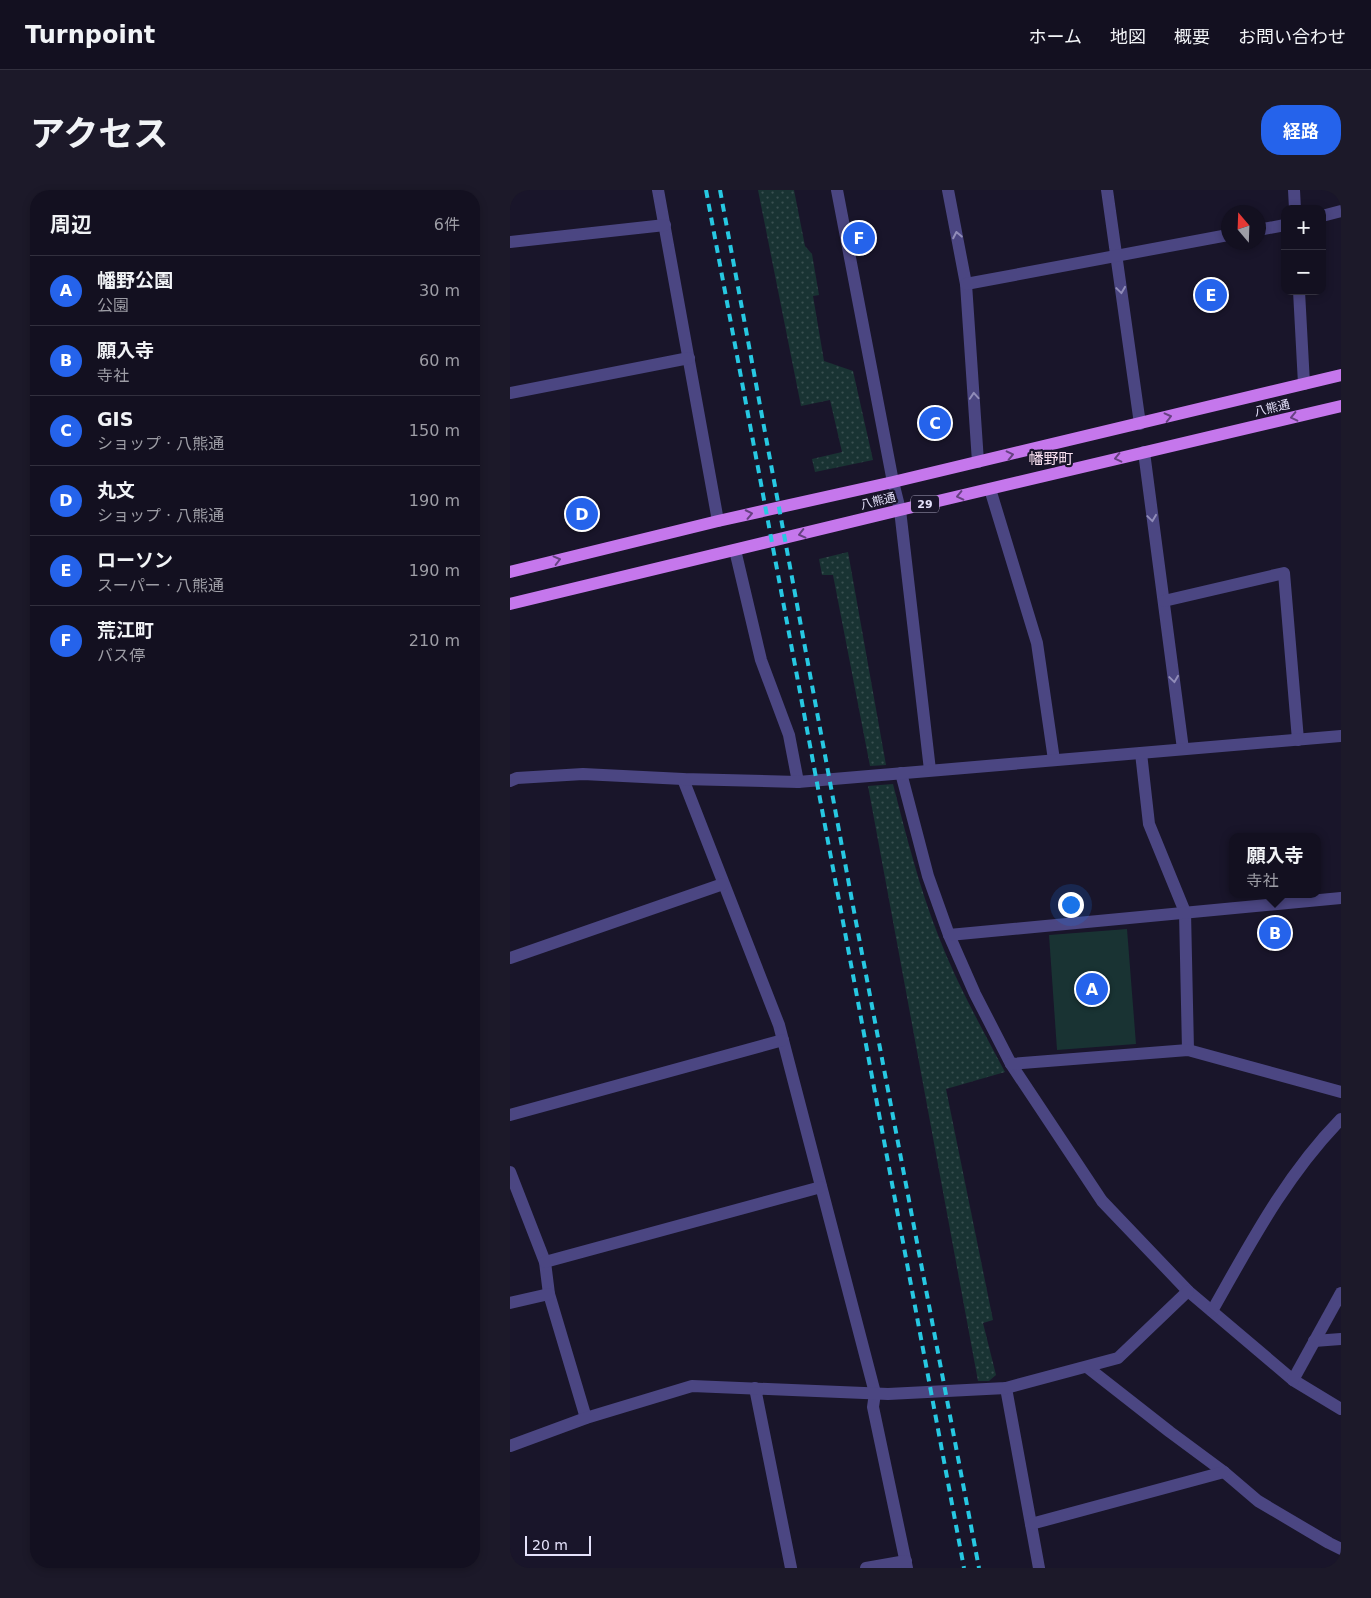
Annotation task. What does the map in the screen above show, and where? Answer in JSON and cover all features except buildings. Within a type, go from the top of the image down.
[{"type":"main road","name":"八熊通","points":[[510,572],[718,521],[893,482],[1341,375]]},
{"type":"main road","name":"八熊通","points":[[510,604],[1341,406]]},
{"type":"street","points":[[658,190],[718,521]]},
{"type":"street","points":[[838,190],[893,482],[900,510],[930,770]]},
{"type":"street","points":[[948,190],[966,284],[978,462]]},
{"type":"street","points":[[1107,190],[1140,424]]},
{"type":"street","points":[[1294,190],[1295,205]]},
{"type":"street","points":[[1326,215],[1341,211]]},
{"type":"street","points":[[510,242],[664,225]]},
{"type":"street","points":[[1266,229],[1281,226]]},
{"type":"street","points":[[966,284],[1221,237]]},
{"type":"street","points":[[1299,295],[1304,384]]},
{"type":"street","points":[[510,393],[689,358]]},
{"type":"street","points":[[1144,452],[1183,749]]},
{"type":"street","points":[[990,489],[1037,643],[1054,760]]},
{"type":"street","points":[[735,550],[761,660],[789,735],[798,782]]},
{"type":"street","points":[[1164,601],[1284,573],[1298,740]]},
{"type":"street","points":[[510,781],[517,778],[583,774],[798,782],[1341,736]]},
{"type":"street","points":[[1140,753],[1150,824],[1185,912],[1188,1050]]},
{"type":"street","points":[[901,773],[928,876],[949,935],[975,994],[1011,1064],[1102,1201],[1188,1291],[1293,1380],[1341,1410]]},
{"type":"street","points":[[683,779],[779,1025],[875,1393],[873,1408],[906,1564],[866,1568]]},
{"type":"street","points":[[510,958],[723,884]]},
{"type":"street","points":[[949,935],[1341,898]]},
{"type":"street","points":[[510,1115],[783,1040]]},
{"type":"street","points":[[1011,1064],[1188,1050],[1341,1092]]},
{"type":"street","points":[[1212,1311],[1260,1225],[1295,1172],[1341,1119]]},
{"type":"street","points":[[510,1172],[545,1262],[549,1294],[586,1418]]},
{"type":"street","points":[[545,1262],[821,1187]]},
{"type":"street","points":[[510,1446],[586,1418],[692,1386],[888,1394],[1006,1388],[1118,1358],[1188,1291]]},
{"type":"street","points":[[1293,1380],[1341,1293]]},
{"type":"street","points":[[510,1303],[549,1294]]},
{"type":"street","points":[[1314,1341],[1341,1339]]},
{"type":"street","points":[[1087,1367],[1224,1472],[1258,1501],[1341,1549]]},
{"type":"street","points":[[755,1388],[791,1568]]},
{"type":"street","points":[[1006,1388],[1038,1568]]},
{"type":"street","points":[[1031,1524],[1224,1472]]},
{"type":"green space","points":[[758,190],[794,190],[805,246],[812,254],[819,295],[813,296],[824,361],[853,371],[873,460],[815,472],[812,459],[842,452],[830,400],[801,406]]},
{"type":"green space","points":[[848,552],[886,765],[870,766],[833,575],[822,575],[819,559]]},
{"type":"green space","points":[[893,784],[919,879],[945,953],[1005,1072],[946,1089],[993,1320],[983,1323],[996,1375],[989,1381],[978,1381],[868,786]]},
{"type":"green space","points":[[1127,929],[1136,1044],[1057,1050],[1049,935]]},
{"type":"railway","points":[[706,190],[964,1568]]},
{"type":"railway","points":[[720,190],[856,922],[979,1568]]},
{"type":"place","name":"荒江町","points":[[859,238]]},
{"type":"place","name":"ローソン","points":[[1211,295]]},
{"type":"place","name":"GIS","points":[[935,423]]},
{"type":"place","name":"丸文","points":[[582,514]]},
{"type":"place","name":"願入寺","points":[[1275,933]]},
{"type":"place","name":"幡野公園","points":[[1092,989]]},
{"type":"district","name":"幡野町","points":[[1051,459]]}]
